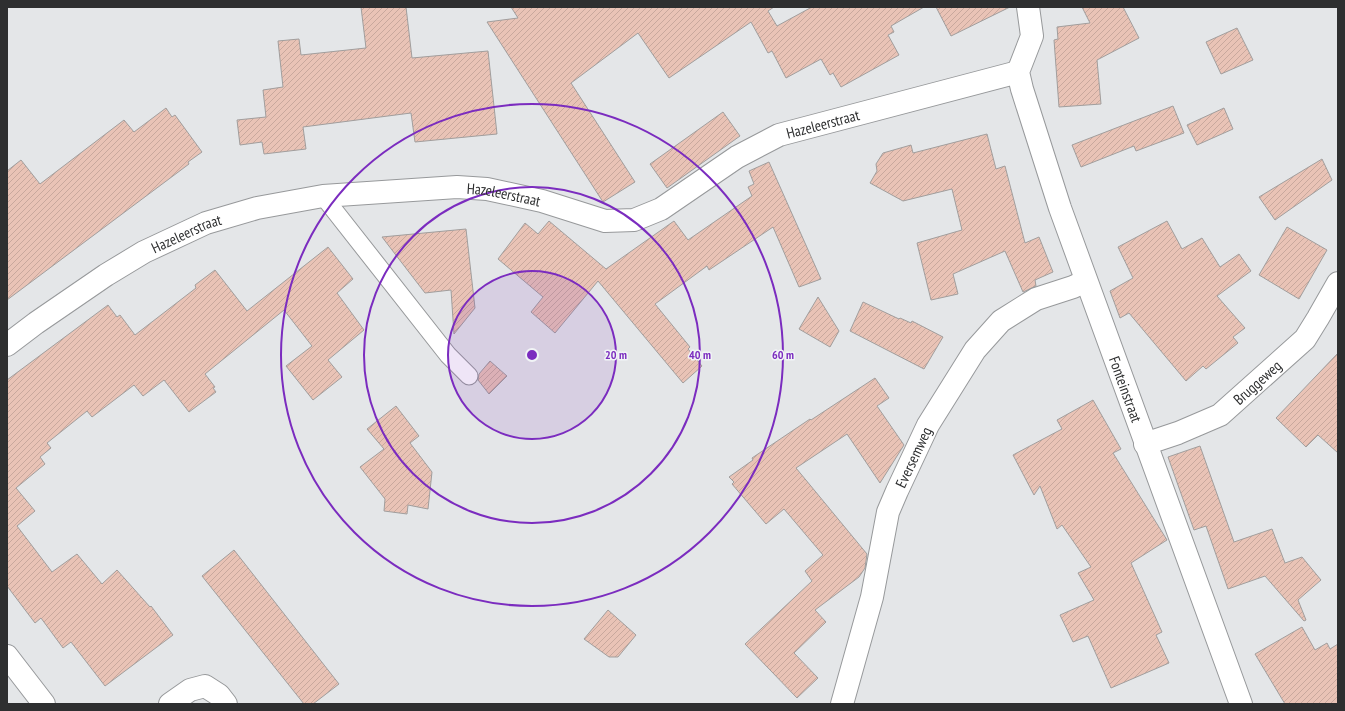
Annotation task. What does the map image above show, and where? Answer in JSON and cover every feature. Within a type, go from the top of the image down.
[{"type":"street","points":[[1012,74],[1032,36],[1028,7]]},
{"type":"street","name":"Hazeleerstraat","points":[[7,345],[36,323],[106,275],[144,252],[206,223],[257,208],[323,196],[457,187],[487,189],[542,201],[605,221],[634,220],[661,209],[737,157],[779,135],[1012,74]]},
{"type":"street","name":"Fonteinstraat","points":[[1012,74],[1145,444],[1241,704]]},
{"type":"street","name":"Eversemweg","points":[[842,704],[872,597],[888,512],[928,425],[975,350],[1001,321],[1036,299],[1073,287],[1086,281]]},
{"type":"street","name":"Bruggeweg","points":[[1145,444],[1178,433],[1220,415],[1305,339],[1338,283]]},
{"type":"street","points":[[7,656],[44,704]]},
{"type":"street","points":[[170,704],[190,690],[205,686],[219,695],[226,704]]},
{"type":"lane","points":[[323,196],[448,354],[469,376]]},
{"type":"building","points":[[361,7],[406,7],[412,58],[488,51],[497,134],[415,142],[411,113],[303,127],[306,149],[264,154],[262,142],[240,145],[237,120],[266,117],[263,90],[283,87],[278,41],[299,39],[301,55],[366,48]]},
{"type":"building","points":[[511,7],[774,7],[768,11],[777,26],[812,7],[924,7],[891,26],[894,32],[888,35],[899,55],[841,87],[833,73],[830,75],[821,59],[786,78],[772,51],[768,53],[751,22],[669,78],[638,33],[571,83],[635,182],[603,202],[487,22],[518,18]]},
{"type":"building","points":[[936,7],[1010,7],[951,36]]},
{"type":"building","points":[[1082,7],[1123,7],[1139,38],[1097,60],[1101,104],[1059,107],[1054,40],[1058,39],[1057,27],[1090,23]]},
{"type":"building","points":[[1237,28],[1253,60],[1221,74],[1206,42]]},
{"type":"building","points":[[1173,106],[1184,133],[1136,151],[1134,146],[1081,167],[1072,145]]},
{"type":"building","points":[[166,108],[172,117],[175,115],[202,152],[188,162],[189,164],[7,300],[7,171],[21,160],[40,184],[124,120],[134,132]]},
{"type":"building","points":[[1224,108],[1233,129],[1197,145],[1187,125]]},
{"type":"building","points":[[723,112],[740,136],[667,188],[650,164]]},
{"type":"building","points":[[987,134],[996,169],[1005,166],[1025,243],[1039,237],[1053,272],[1035,280],[1036,286],[1023,292],[1005,251],[953,274],[958,294],[931,300],[917,243],[962,230],[952,189],[903,201],[870,183],[877,171],[876,164],[883,153],[911,145],[913,153]]},
{"type":"building","points":[[1322,159],[1332,180],[1275,220],[1259,197]]},
{"type":"building","points":[[769,162],[821,279],[799,287],[773,227],[709,270],[707,266],[655,304],[690,347],[688,349],[702,366],[683,383],[598,281],[555,333],[531,312],[543,297],[498,259],[525,223],[538,234],[549,221],[606,269],[674,221],[688,240],[752,196],[748,187],[754,184],[749,171]]},
{"type":"building","points":[[1167,221],[1182,249],[1202,238],[1220,267],[1239,254],[1251,271],[1217,296],[1245,328],[1233,337],[1238,343],[1206,369],[1203,366],[1186,381],[1129,313],[1120,318],[1110,291],[1133,278],[1118,247]]},
{"type":"building","points":[[1287,227],[1327,250],[1299,299],[1259,275]]},
{"type":"building","points":[[466,229],[475,308],[454,334],[451,290],[425,293],[382,237]]},
{"type":"building","points":[[328,247],[353,279],[337,293],[364,330],[328,360],[342,377],[313,400],[286,366],[312,346],[284,310],[205,374],[215,387],[213,388],[216,392],[189,412],[164,380],[143,396],[134,385],[92,417],[87,411],[47,443],[51,448],[40,457],[45,464],[16,488],[35,511],[17,526],[52,572],[77,554],[102,584],[117,570],[150,607],[151,606],[173,635],[105,686],[71,642],[63,648],[41,618],[35,623],[7,586],[7,380],[108,305],[117,317],[120,315],[135,335],[196,288],[195,285],[215,270],[247,311]]},
{"type":"building","points":[[818,297],[839,331],[830,347],[799,329]]},
{"type":"building","points":[[863,302],[899,319],[900,318],[911,323],[912,321],[943,337],[924,369],[850,331]]},
{"type":"building","points":[[1338,353],[1338,453],[1318,435],[1306,447],[1276,418]]},
{"type":"building","points":[[490,361],[507,376],[489,394],[478,380],[479,374]]},
{"type":"building","points":[[875,378],[889,398],[877,406],[904,445],[880,483],[847,434],[796,468],[867,554],[865,568],[859,577],[815,610],[826,622],[794,653],[818,678],[797,698],[745,644],[812,581],[805,571],[823,555],[784,509],[766,524],[732,484],[734,482],[729,477],[753,460],[752,458]]},
{"type":"building","points":[[1093,400],[1121,449],[1113,453],[1167,540],[1131,563],[1162,632],[1156,635],[1169,663],[1111,688],[1088,636],[1073,642],[1060,615],[1094,600],[1078,573],[1091,567],[1062,525],[1057,529],[1040,486],[1034,495],[1013,455],[1062,429],[1057,420]]},
{"type":"building","points":[[396,406],[419,436],[410,443],[432,472],[428,509],[408,505],[407,514],[384,511],[385,499],[360,467],[384,449],[367,429]]},
{"type":"building","points":[[1200,446],[1234,542],[1272,529],[1285,563],[1302,557],[1321,580],[1298,600],[1306,620],[1304,621],[1265,576],[1228,589],[1206,526],[1194,530],[1168,457]]},
{"type":"building","points":[[234,550],[339,684],[313,704],[304,704],[202,576]]},
{"type":"building","points":[[608,610],[636,635],[618,657],[609,657],[584,639]]},
{"type":"building","points":[[1302,627],[1315,650],[1327,643],[1330,649],[1338,644],[1338,704],[1285,704],[1255,654]]}]
